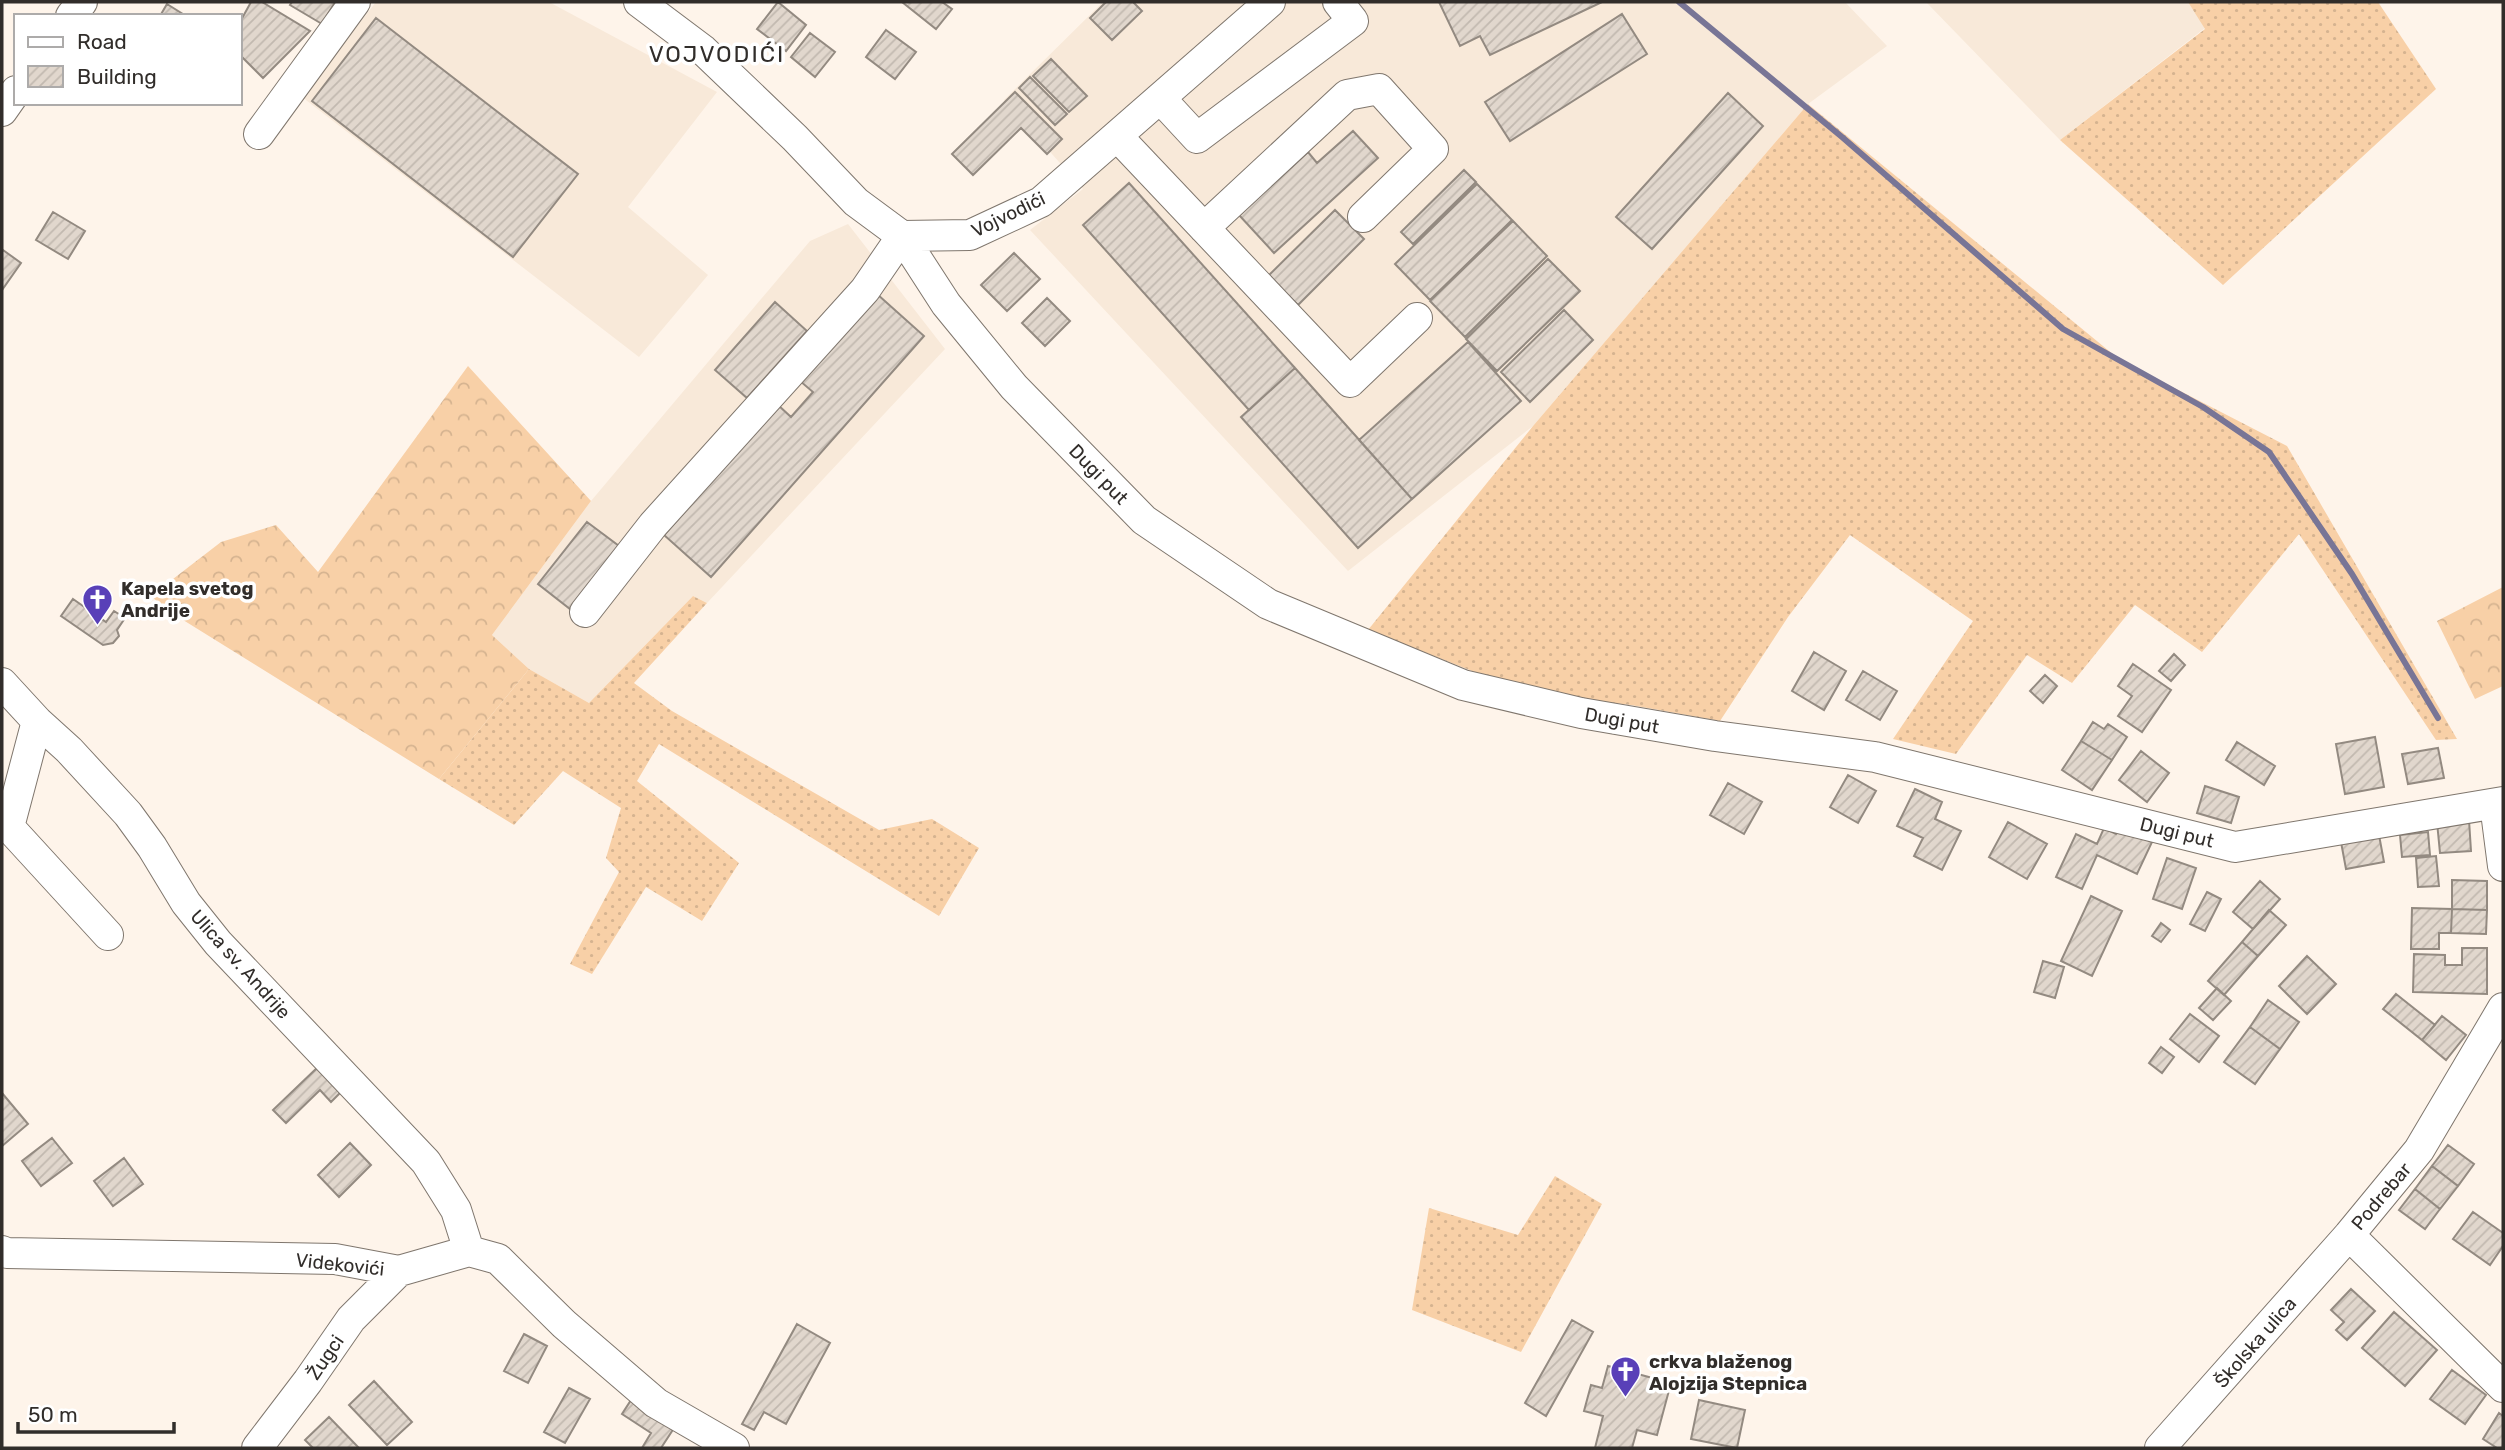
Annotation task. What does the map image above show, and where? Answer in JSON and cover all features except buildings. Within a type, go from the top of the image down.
[{"type":"street","points":[[259,134],[355,2]]},
{"type":"street","points":[[585,612],[653,525],[865,290],[902,236],[856,202],[795,138],[703,50],[639,2]]},
{"type":"street","name":"Vojvodići","points":[[902,236],[970,235],[1041,202],[1270,2]]},
{"type":"street","points":[[1160,98],[1197,138],[1353,21],[1339,2]]},
{"type":"street","points":[[1204,228],[1346,96],[1379,89],[1433,149],[1363,217]]},
{"type":"street","points":[[2,111],[14,94]]},
{"type":"street","points":[[1117,136],[1350,382],[1417,318]]},
{"type":"street","name":"Dugi put","points":[[902,236],[946,304],[1014,387],[1144,520],[1268,604],[1463,685],[1581,713],[1715,736],[1875,757],[2235,846],[2499,803]]},
{"type":"street","name":"Ulica sv. Andrije","points":[[2,683],[128,814],[186,903],[218,943],[426,1163],[456,1210],[469,1251]]},
{"type":"street","points":[[37,721],[9,827],[108,935]]},
{"type":"street","points":[[2499,803],[2503,866]]},
{"type":"street","name":"Podrebar","points":[[2503,1008],[2419,1150],[2349,1235],[2503,1387]]},
{"type":"street","name":"Školska ulica","points":[[2160,1448],[2349,1235]]},
{"type":"street","name":"Videkovići","points":[[2,1251],[335,1259],[399,1270],[469,1251]]},
{"type":"street","points":[[469,1251],[498,1259],[564,1324],[656,1403],[734,1448]]},
{"type":"street","name":"Žugci","points":[[257,1448],[309,1381],[351,1319],[399,1270]]},
{"type":"shaded area","points":[[376,2],[549,2],[717,92],[628,207],[708,275],[639,357],[302,97]]},
{"type":"shaded area","points":[[1103,2],[1845,2],[1887,46],[1808,104],[1533,426],[1348,571],[1030,230],[1083,189],[1004,100]]},
{"type":"shaded area","points":[[1926,2],[2188,2],[2205,28],[2060,140]]},
{"type":"shaded area","points":[[848,224],[945,349],[707,603],[693,596],[589,703],[529,669],[492,635],[591,501],[810,241]]},
{"type":"green space","points":[[2188,2],[2378,2],[2436,89],[2223,285],[2060,140],[2205,29]]},
{"type":"green space","points":[[1808,104],[2120,360],[2287,446],[2457,739],[2436,740],[2299,534],[2202,652],[2135,605],[2072,683],[2027,655],[1956,754],[1893,739],[1973,621],[1850,535],[1788,617],[1720,721],[1631,705],[1528,693],[1368,630],[1533,426]]},
{"type":"green space","points":[[468,366],[591,501],[492,635],[529,669],[439,779],[167,610],[151,596],[221,542],[276,525],[318,572]]},
{"type":"green space","points":[[2503,587],[2503,686],[2475,699],[2437,621]]},
{"type":"green space","points":[[693,596],[707,603],[634,683],[672,711],[879,830],[932,819],[979,848],[939,916],[659,744],[637,781],[739,863],[702,921],[646,887],[592,974],[570,964],[619,872],[606,858],[621,808],[563,771],[514,825],[439,779],[529,669],[589,703]]},
{"type":"green space","points":[[1555,1176],[1602,1204],[1521,1352],[1412,1310],[1429,1208],[1518,1235]]},
{"type":"waterway","points":[[1679,2],[1842,137],[2063,329],[2203,407],[2269,452],[2352,574],[2438,718]]},
{"type":"place","name":"Kapela svetog Andrije","points":[[98,626]]},
{"type":"place","name":"crkva blaženog Alojzija Stepnica","points":[[1626,1399]]},
{"type":"district","name":"VOJVODIĆI","points":[[717,54]]}]
